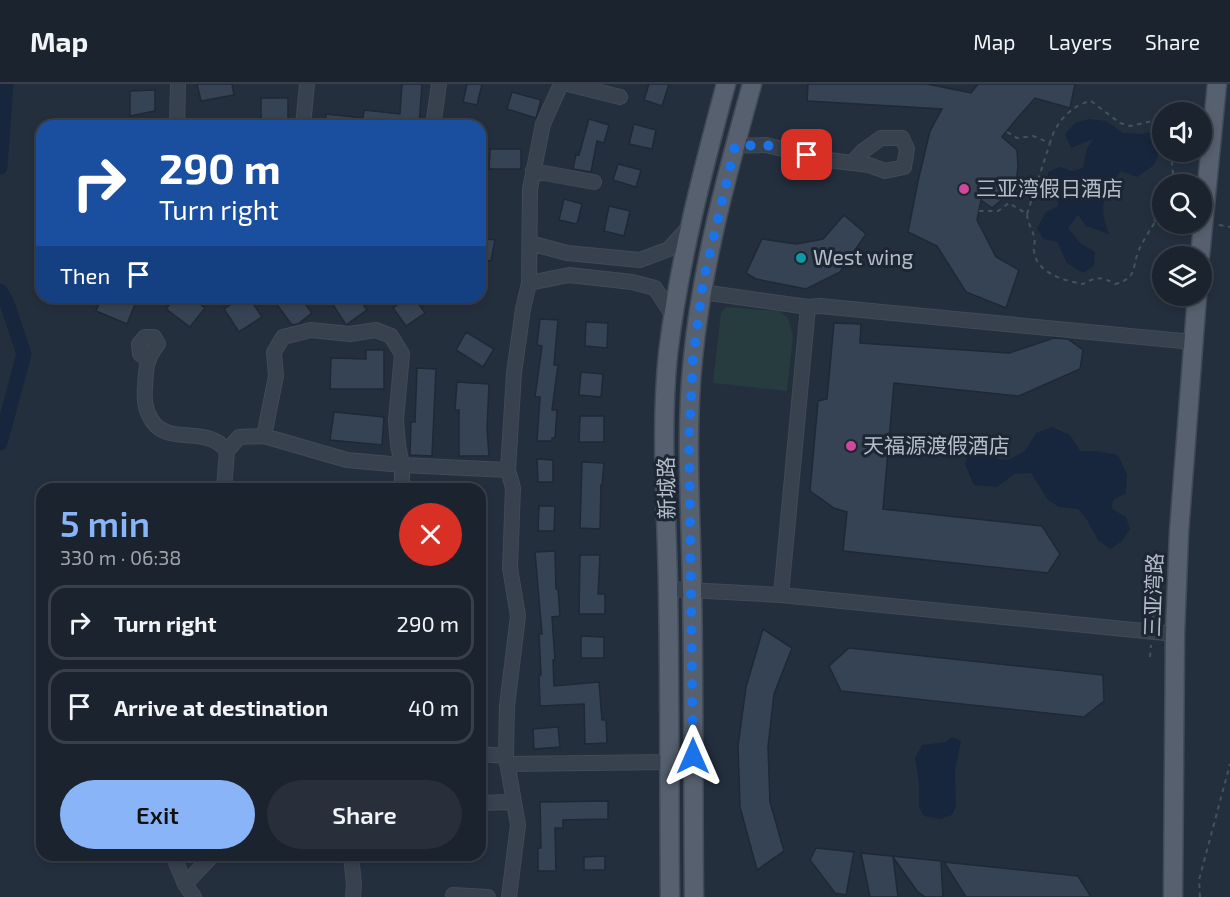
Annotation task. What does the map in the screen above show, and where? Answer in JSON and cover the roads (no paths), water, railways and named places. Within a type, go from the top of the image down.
[{"type":"main road","name":"新城路","points":[[670,897],[668,589],[664,434],[668,356],[678,278],[700,180],[726,84]]},
{"type":"main road","name":"新城路","points":[[694,897],[689,437],[693,359],[702,292],[735,146],[752,84]]},
{"type":"main road","points":[[1201,246],[1217,84]]},
{"type":"main road","name":"三亚湾路","points":[[1173,897],[1175,634],[1179,532],[1196,306]]},
{"type":"street","points":[[177,120],[178,84]]},
{"type":"street","points":[[304,120],[307,84]]},
{"type":"street","points":[[435,120],[440,84]]},
{"type":"street","points":[[509,897],[518,825],[507,760],[507,706],[518,616],[510,568],[513,488],[508,470],[514,373],[529,283],[530,189],[543,124],[561,84]]},
{"type":"street","points":[[568,84],[620,97]]},
{"type":"street","points":[[735,146],[766,145],[828,160],[852,163]]},
{"type":"street","points":[[533,171],[594,182]]},
{"type":"street","points":[[530,243],[567,252],[640,260],[669,249],[689,227]]},
{"type":"street","points":[[529,283],[569,275],[632,282],[655,288],[673,315]]},
{"type":"street","points":[[702,292],[808,307],[820,306],[1193,342]]},
{"type":"street","points":[[782,595],[808,307]]},
{"type":"street","points":[[264,436],[276,376],[274,352],[283,337],[311,330],[350,334],[376,330],[391,336],[402,354],[396,420],[402,483]]},
{"type":"street","points":[[148,359],[144,392],[146,412],[158,428],[175,434],[198,436],[217,441],[228,451]]},
{"type":"street","points":[[225,483],[228,451],[239,437],[264,436],[347,460],[508,470]]},
{"type":"street","points":[[668,589],[782,595],[1175,634]]},
{"type":"street","points":[[486,755],[507,760],[669,762]]},
{"type":"street","points":[[486,803],[514,802]]},
{"type":"street","points":[[175,861],[185,884],[194,897]]},
{"type":"street","points":[[185,884],[207,861]]},
{"type":"street","points":[[352,861],[353,897]]},
{"type":"street","points":[[453,894],[488,897]]},
{"type":"water","points":[[1089,119],[1106,121],[1123,133],[1152,132],[1152,162],[1155,162],[1137,177],[1121,171],[1110,187],[1103,208],[1109,234],[1086,226],[1078,215],[1068,228],[1080,243],[1095,252],[1094,266],[1083,273],[1067,263],[1057,242],[1043,239],[1037,228],[1046,212],[1058,206],[1058,194],[1047,187],[1048,172],[1060,167],[1072,171],[1083,168],[1087,149],[1093,139],[1071,148],[1065,134],[1075,123]]},
{"type":"water","points":[[1052,427],[1070,435],[1080,451],[1118,455],[1127,475],[1126,493],[1113,500],[1112,509],[1126,517],[1130,529],[1122,541],[1110,549],[1098,540],[1078,509],[1059,507],[1048,500],[1031,473],[1014,474],[997,487],[974,485],[965,464],[968,453],[976,447],[990,443],[997,459],[1008,460],[1025,451],[1036,433]]},
{"type":"water","points":[[952,737],[961,741],[955,771],[956,806],[952,815],[940,819],[924,816],[919,807],[919,783],[915,758],[922,745],[946,742]]},
{"type":"waterway","points":[[0,167],[6,84]]},
{"type":"waterway","points":[[0,291],[7,303],[24,354],[0,443]]},
{"type":"place","name":"三亚湾假日酒店","points":[[964,189]]},
{"type":"place","name":"West wing","points":[[801,258]]},
{"type":"place","name":"天福源渡假酒店","points":[[851,446]]}]
